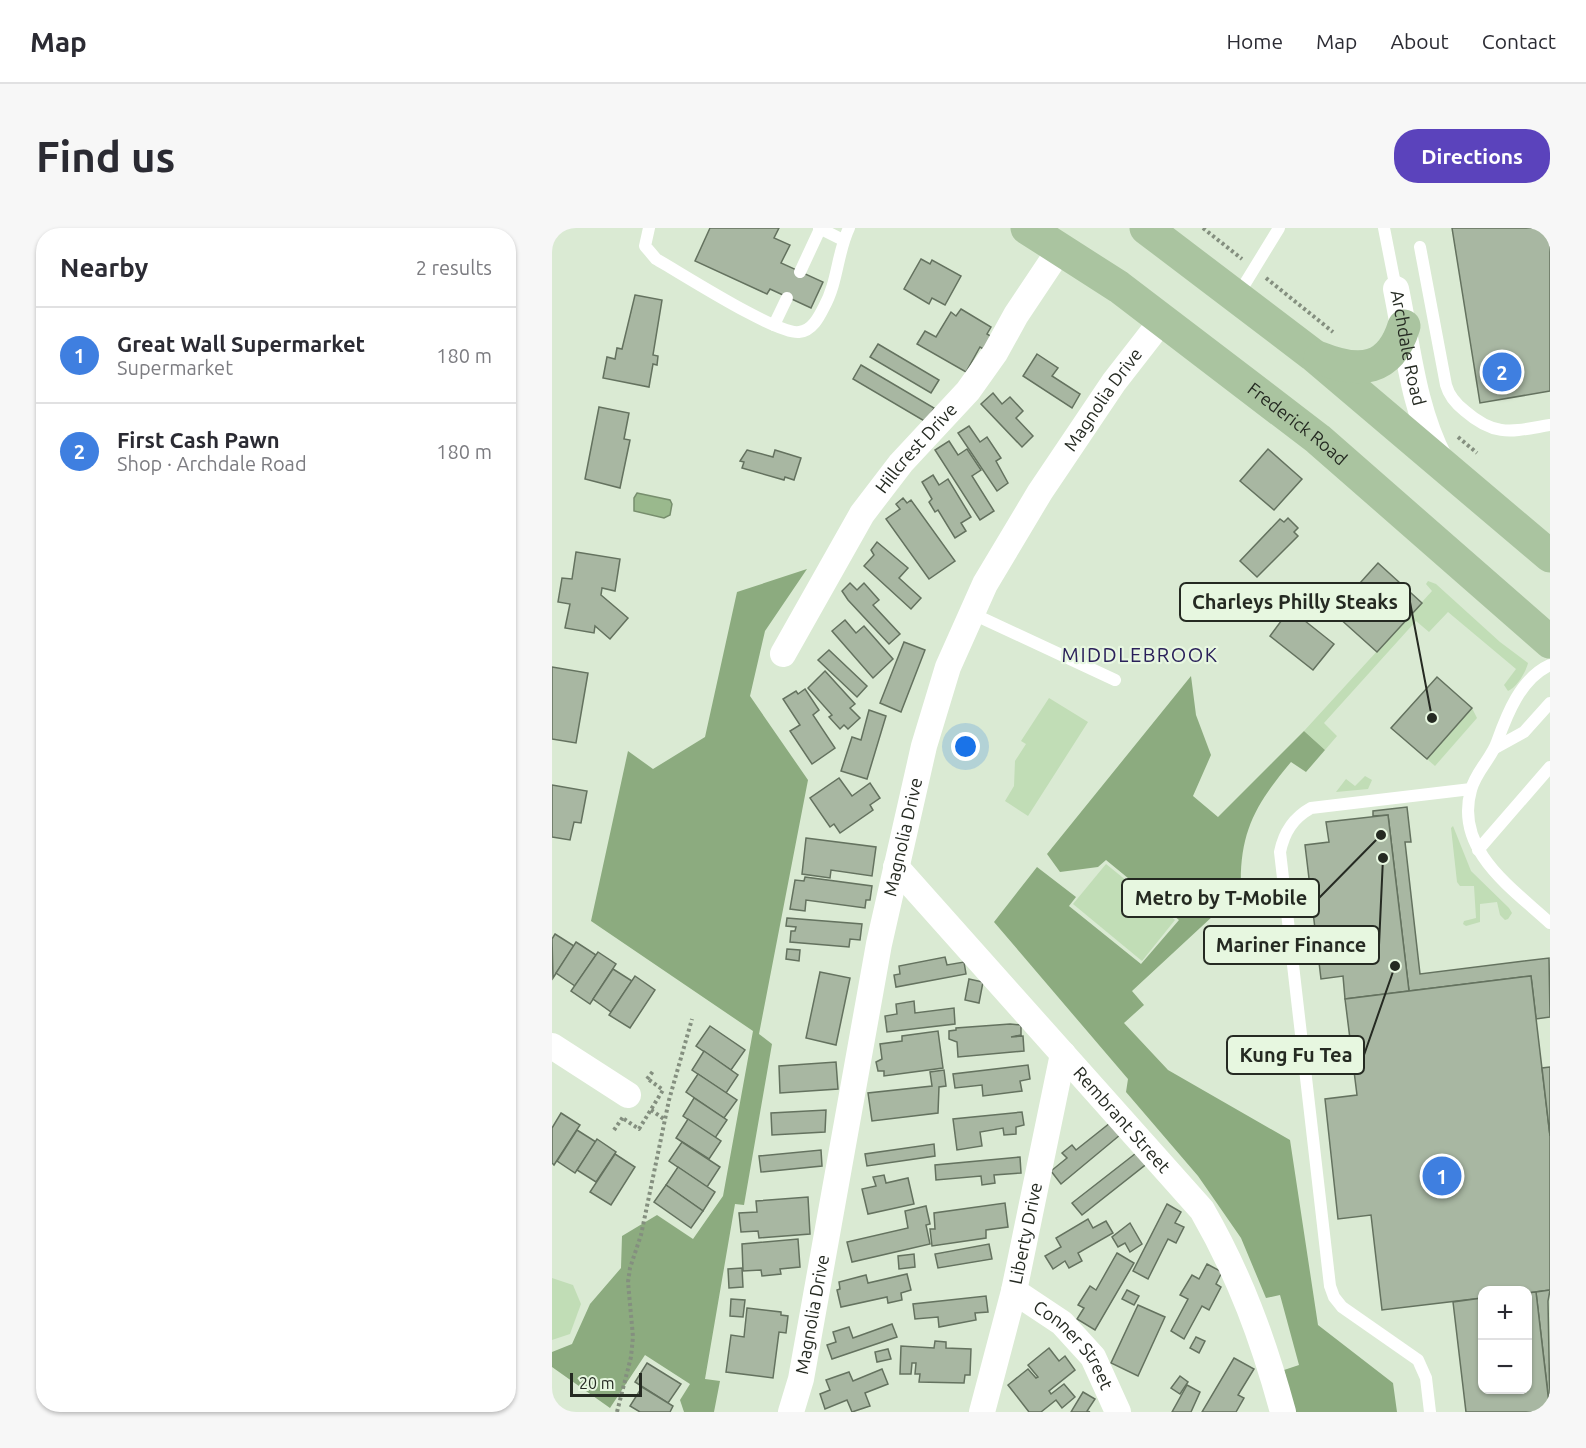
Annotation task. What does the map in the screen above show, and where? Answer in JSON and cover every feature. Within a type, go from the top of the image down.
[{"type":"main road","name":"Frederick Road","points":[[1027,228],[1119,287],[1318,439],[1550,642]]},
{"type":"main road","points":[[1146,228],[1237,296],[1325,345],[1449,449],[1542,543]]},
{"type":"main road","points":[[1325,345],[1341,365],[1371,366],[1393,352],[1419,323]]},
{"type":"street","name":"Hillcrest Drive","points":[[783,654],[862,514],[900,463],[968,391],[995,353],[1016,315],[1060,249]]},
{"type":"street","name":"Archdale Road","points":[[1396,289],[1419,323],[1420,412],[1449,449]]},
{"type":"street","name":"Magnolia Drive","points":[[791,1412],[801,1379],[877,956],[928,735],[948,667],[985,584],[1040,492],[1114,382],[1163,319]]},
{"type":"street","name":"Rembrant Street","points":[[896,867],[1202,1210],[1230,1259],[1266,1350],[1283,1412]]},
{"type":"street","points":[[552,1046],[628,1095]]},
{"type":"street","name":"Liberty Drive","points":[[982,1412],[1014,1291],[1063,1054]]},
{"type":"street","name":"Conner Street","points":[[1014,1291],[1062,1323],[1093,1357],[1118,1412]]},
{"type":"lane","points":[[649,228],[644,242],[652,256],[774,325],[796,332],[812,326],[830,295],[846,234],[819,228],[800,272]]},
{"type":"lane","points":[[1237,296],[1279,228]]},
{"type":"lane","name":"Archdale Road","points":[[1384,228],[1396,289]]},
{"type":"lane","points":[[1420,246],[1419,323],[1457,405],[1478,423],[1493,430],[1507,431],[1550,425]]},
{"type":"lane","points":[[774,325],[787,298]]},
{"type":"lane","points":[[971,614],[1115,680]]},
{"type":"lane","points":[[1550,665],[1535,675],[1512,705],[1495,748],[1482,764],[1471,789],[1469,817],[1479,850],[1497,875],[1550,923]]},
{"type":"lane","points":[[1495,748],[1524,732],[1550,703]]},
{"type":"lane","points":[[1479,850],[1550,767]]},
{"type":"lane","points":[[1430,1412],[1426,1378],[1418,1360],[1342,1307],[1334,1297],[1330,1286],[1280,852],[1285,835],[1293,822],[1311,808],[1471,789]]},
{"type":"path","points":[[1203,228],[1254,269],[1325,345]]},
{"type":"path","points":[[1449,449],[1481,457]]},
{"type":"path","points":[[617,1412],[631,1357],[633,1337],[628,1282],[641,1235],[664,1119],[692,1019]]},
{"type":"path","points":[[651,1110],[664,1119]]},
{"type":"shaded area","points":[[637,493],[670,500],[672,504],[670,515],[664,518],[634,511],[634,498]]},
{"type":"shaded area","points":[[807,569],[765,631],[750,696],[808,780],[759,1034],[772,1044],[744,1205],[735,1204],[705,1379],[720,1381],[714,1412],[684,1412],[680,1400],[690,1384],[645,1355],[610,1408],[552,1367],[552,1352],[572,1344],[590,1304],[621,1268],[622,1236],[657,1215],[693,1239],[723,1196],[753,1031],[591,921],[628,751],[653,769],[705,737],[737,592]]},
{"type":"shaded area","points":[[1428,581],[1436,584],[1500,642],[1528,663],[1523,675],[1508,691],[1504,685],[1516,669],[1448,612],[1429,632],[1416,621],[1324,723],[1337,736],[1325,750],[1304,731],[1432,591],[1426,584]]},
{"type":"shaded area","points":[[1191,676],[1196,715],[1211,755],[1193,796],[1218,817],[1304,731],[1325,750],[1306,772],[1291,762],[1278,778],[1259,806],[1246,836],[1241,870],[1241,890],[1132,991],[1144,1005],[1124,1023],[1168,1070],[1290,1140],[1318,1325],[1393,1383],[1397,1412],[1295,1412],[1284,1370],[1299,1365],[1280,1295],[1266,1298],[1241,1238],[1198,1176],[1126,1092],[1128,1079],[994,922],[1037,867],[1076,897],[1069,906],[1141,964],[1179,920],[1106,860],[1098,867],[1060,872],[1047,854]]},
{"type":"shaded area","points":[[1049,698],[1088,722],[1028,816],[1005,801],[1014,786],[1015,761],[1026,744],[1021,741]]},
{"type":"shaded area","points":[[1472,708],[1477,718],[1435,766],[1427,759]]},
{"type":"shaded area","points":[[1365,776],[1372,780],[1368,789],[1336,792],[1346,779],[1355,786]]},
{"type":"shaded area","points":[[1453,826],[1471,871],[1509,908],[1512,913],[1508,919],[1505,920],[1500,915],[1497,902],[1480,904],[1480,922],[1466,926],[1463,924],[1464,921],[1476,918],[1474,886],[1460,886],[1457,882],[1451,828]]},
{"type":"shaded area","points":[[1106,864],[1175,920],[1142,961],[1073,904]]},
{"type":"shaded area","points":[[552,1278],[573,1285],[581,1304],[570,1334],[552,1340]]},
{"type":"building","points":[[710,228],[779,228],[774,238],[790,245],[781,263],[823,282],[811,308],[770,289],[767,294],[695,261]]},
{"type":"building","points":[[1452,228],[1550,228],[1550,391],[1480,403]]},
{"type":"building","points":[[921,259],[930,264],[932,260],[961,276],[945,305],[932,298],[929,304],[904,289]]},
{"type":"building","points":[[635,295],[662,300],[653,355],[658,356],[657,365],[653,364],[649,387],[603,378],[607,357],[615,359],[617,348],[622,349]]},
{"type":"building","points":[[961,309],[991,327],[987,334],[992,337],[985,350],[980,347],[966,372],[917,344],[925,331],[936,337],[951,312],[956,316]]},
{"type":"building","points":[[878,344],[939,380],[931,393],[870,357]]},
{"type":"building","points":[[1037,354],[1058,368],[1052,376],[1080,394],[1072,408],[1023,376]]},
{"type":"building","points":[[861,365],[934,408],[926,422],[853,379]]},
{"type":"building","points":[[993,393],[1002,404],[1010,397],[1023,411],[1016,418],[1033,436],[1022,447],[981,404]]},
{"type":"building","points":[[599,407],[629,413],[624,439],[630,440],[620,488],[585,479]]},
{"type":"building","points":[[969,426],[980,442],[987,437],[1001,458],[996,461],[1008,483],[997,491],[958,433]]},
{"type":"building","points":[[949,441],[958,455],[967,449],[981,470],[972,476],[994,511],[980,520],[935,450]]},
{"type":"building","points":[[1268,449],[1302,479],[1274,510],[1240,481]]},
{"type":"building","points":[[747,450],[773,457],[775,450],[801,458],[794,480],[785,477],[784,480],[742,468],[744,462],[740,461]]},
{"type":"building","points":[[933,475],[939,485],[948,479],[971,517],[961,523],[966,531],[955,538],[938,510],[935,512],[929,502],[932,499],[922,482]]},
{"type":"building","points":[[903,498],[907,503],[911,500],[955,561],[929,579],[886,519],[900,509],[896,504]]},
{"type":"building","points":[[1288,518],[1298,528],[1294,532],[1298,536],[1257,577],[1240,561],[1280,519],[1284,522]]},
{"type":"building","points":[[877,542],[908,568],[899,578],[921,598],[911,609],[864,566],[874,555],[871,550]]},
{"type":"building","points":[[576,552],[620,559],[615,591],[602,588],[601,595],[628,618],[610,639],[595,626],[594,633],[565,628],[570,604],[558,602],[562,578],[572,579]]},
{"type":"building","points":[[1378,563],[1422,603],[1377,652],[1338,617],[1355,597],[1351,593]]},
{"type":"building","points":[[850,583],[857,590],[864,583],[879,600],[873,605],[900,634],[889,644],[842,591]]},
{"type":"building","points":[[1290,609],[1334,644],[1313,670],[1270,636]]},
{"type":"building","points":[[845,620],[856,633],[864,626],[893,659],[873,678],[832,631]]},
{"type":"building","points":[[904,642],[925,650],[901,712],[880,703]]},
{"type":"building","points":[[829,650],[867,686],[857,697],[818,660]]},
{"type":"building","points":[[552,667],[588,673],[576,743],[552,739]]},
{"type":"building","points":[[825,671],[855,704],[850,708],[860,718],[848,729],[844,725],[840,729],[829,717],[832,715],[808,688]]},
{"type":"building","points":[[1437,677],[1472,708],[1427,759],[1391,728]]},
{"type":"building","points":[[805,689],[819,710],[813,715],[835,748],[812,764],[790,731],[800,725],[783,699],[796,691],[798,694]]},
{"type":"building","points":[[869,710],[886,716],[867,779],[841,771],[852,737],[861,740]]},
{"type":"building","points":[[839,778],[852,796],[870,783],[880,798],[870,805],[873,810],[840,833],[834,824],[830,827],[810,798]]},
{"type":"building","points":[[552,785],[587,791],[581,823],[574,822],[570,840],[552,837]]},
{"type":"building","points":[[1407,807],[1411,842],[1405,842],[1420,974],[1549,958],[1550,1017],[1536,1019],[1531,976],[1409,991],[1388,815],[1373,816],[1373,811]]},
{"type":"building","points":[[1388,815],[1409,991],[1345,999],[1343,976],[1321,979],[1305,845],[1329,842],[1326,822]]},
{"type":"building","points":[[806,838],[876,847],[872,876],[831,870],[830,878],[802,874]]},
{"type":"building","points":[[805,877],[872,886],[870,900],[866,900],[865,908],[806,900],[805,911],[790,909],[795,880],[804,881]]},
{"type":"building","points":[[787,918],[862,924],[860,940],[850,939],[849,947],[790,942],[791,931],[795,931],[796,927],[786,926]]},
{"type":"building","points":[[555,934],[574,946],[553,978],[552,939]]},
{"type":"building","points":[[576,942],[596,955],[575,986],[556,973]]},
{"type":"building","points":[[787,949],[800,950],[799,961],[786,959]]},
{"type":"building","points":[[598,952],[616,964],[590,1004],[571,991]]},
{"type":"building","points":[[945,957],[947,965],[964,962],[966,974],[896,987],[894,975],[900,974],[899,966]]},
{"type":"building","points":[[613,969],[632,981],[611,1012],[593,999]]},
{"type":"building","points":[[820,972],[850,978],[836,1045],[806,1038]]},
{"type":"building","points":[[635,976],[655,990],[630,1028],[609,1015]]},
{"type":"building","points":[[1531,976],[1550,1136],[1550,1290],[1532,1292],[1532,1286],[1478,1286],[1478,1298],[1382,1310],[1371,1215],[1338,1219],[1325,1099],[1357,1095],[1345,999]]},
{"type":"building","points":[[969,979],[983,982],[979,1003],[965,1000]]},
{"type":"building","points":[[914,1001],[915,1013],[954,1008],[955,1024],[887,1032],[885,1016],[897,1014],[896,1004]]},
{"type":"building","points":[[1021,1025],[1021,1035],[1011,1037],[1023,1036],[1024,1051],[958,1057],[957,1042],[949,1039],[949,1031],[956,1030],[956,1028]]},
{"type":"building","points":[[710,1026],[745,1050],[731,1070],[696,1046]]},
{"type":"building","points":[[938,1031],[943,1068],[884,1076],[884,1071],[878,1071],[876,1062],[882,1059],[880,1044],[902,1041],[902,1036]]},
{"type":"building","points":[[704,1051],[738,1075],[726,1093],[692,1070]]},
{"type":"building","points":[[836,1062],[838,1089],[780,1093],[779,1066]]},
{"type":"building","points":[[1028,1065],[1030,1079],[1020,1081],[1022,1091],[983,1096],[982,1085],[955,1088],[953,1074]]},
{"type":"building","points":[[1550,1067],[1550,1136],[1542,1068]]},
{"type":"building","points":[[944,1070],[946,1086],[939,1087],[938,1113],[872,1121],[868,1093],[932,1086],[930,1072]]},
{"type":"building","points":[[698,1074],[737,1100],[724,1118],[686,1092]]},
{"type":"building","points":[[694,1098],[727,1120],[715,1138],[683,1116]]},
{"type":"building","points":[[826,1110],[825,1132],[772,1135],[771,1113]]},
{"type":"building","points":[[1022,1112],[1024,1125],[1016,1127],[1016,1134],[1004,1135],[1003,1128],[980,1132],[982,1146],[957,1150],[953,1119]]},
{"type":"building","points":[[561,1113],[580,1125],[554,1165],[552,1163],[552,1128]]},
{"type":"building","points":[[688,1119],[721,1141],[709,1159],[676,1138]]},
{"type":"building","points":[[1110,1123],[1120,1135],[1061,1184],[1051,1171],[1067,1158],[1062,1153],[1072,1145],[1076,1150]]},
{"type":"building","points":[[577,1130],[596,1142],[575,1173],[557,1161]]},
{"type":"building","points":[[597,1139],[616,1152],[596,1182],[577,1170]]},
{"type":"building","points":[[682,1142],[720,1167],[707,1187],[669,1161]]},
{"type":"building","points":[[934,1144],[935,1156],[867,1166],[865,1154]]},
{"type":"building","points":[[821,1150],[822,1166],[761,1172],[759,1156]]},
{"type":"building","points":[[1140,1150],[1149,1162],[1082,1215],[1072,1203]]},
{"type":"building","points":[[615,1154],[635,1167],[611,1205],[590,1192]]},
{"type":"building","points":[[1020,1157],[1021,1173],[994,1175],[995,1183],[982,1185],[981,1176],[936,1180],[935,1165]]},
{"type":"building","points":[[678,1167],[715,1192],[703,1211],[666,1185]]},
{"type":"building","points":[[884,1175],[886,1183],[908,1178],[914,1204],[868,1214],[862,1189],[876,1186],[873,1177]]},
{"type":"building","points":[[666,1185],[703,1211],[691,1228],[654,1202]]},
{"type":"building","points":[[808,1197],[810,1234],[759,1238],[758,1231],[741,1232],[739,1213],[757,1212],[756,1201]]},
{"type":"building","points":[[1005,1203],[1008,1227],[986,1230],[986,1238],[932,1246],[930,1229],[935,1229],[934,1213]]},
{"type":"building","points":[[1167,1204],[1181,1212],[1175,1223],[1184,1227],[1176,1243],[1168,1239],[1148,1279],[1133,1271]]},
{"type":"building","points":[[926,1206],[930,1224],[926,1225],[930,1244],[852,1262],[847,1242],[908,1228],[905,1211]]},
{"type":"building","points":[[1088,1219],[1093,1228],[1106,1221],[1113,1233],[1078,1253],[1082,1261],[1069,1268],[1065,1261],[1053,1269],[1045,1256],[1061,1247],[1056,1238]]},
{"type":"building","points":[[1130,1223],[1142,1244],[1130,1252],[1125,1243],[1118,1247],[1112,1237]]},
{"type":"building","points":[[798,1239],[800,1267],[780,1269],[781,1274],[762,1276],[761,1270],[743,1271],[742,1244]]},
{"type":"building","points":[[989,1244],[992,1259],[938,1268],[935,1254]]},
{"type":"building","points":[[1117,1253],[1134,1263],[1095,1330],[1077,1319],[1084,1308],[1078,1305],[1090,1286],[1096,1290]]},
{"type":"building","points":[[914,1254],[915,1267],[899,1269],[898,1256]]},
{"type":"building","points":[[1207,1264],[1222,1272],[1216,1284],[1221,1287],[1209,1310],[1202,1306],[1184,1339],[1171,1331],[1188,1299],[1180,1295],[1192,1275],[1199,1279]]},
{"type":"building","points":[[742,1268],[743,1287],[729,1288],[728,1269]]},
{"type":"building","points":[[907,1274],[911,1290],[901,1293],[902,1300],[888,1303],[887,1297],[841,1307],[837,1290],[840,1289],[839,1282],[866,1275],[868,1283]]},
{"type":"building","points":[[1127,1290],[1139,1296],[1134,1305],[1122,1299]]},
{"type":"building","points":[[1550,1290],[1548,1301],[1550,1411],[1536,1292]]},
{"type":"building","points":[[1532,1292],[1536,1292],[1550,1412],[1466,1412],[1453,1302],[1478,1299],[1478,1394],[1532,1394]]},
{"type":"building","points":[[986,1296],[988,1312],[975,1313],[976,1320],[939,1327],[938,1317],[915,1319],[913,1304]]},
{"type":"building","points":[[731,1299],[745,1300],[743,1317],[730,1316]]},
{"type":"building","points":[[1138,1305],[1165,1317],[1138,1376],[1111,1363]]},
{"type":"building","points":[[747,1308],[781,1312],[781,1315],[788,1316],[786,1333],[779,1332],[773,1378],[726,1372],[731,1335],[744,1337]]},
{"type":"building","points":[[892,1324],[897,1337],[832,1359],[827,1345],[836,1342],[833,1332],[849,1327],[853,1338]]},
{"type":"building","points":[[1196,1337],[1205,1341],[1199,1353],[1190,1348]]},
{"type":"building","points":[[935,1341],[946,1342],[946,1348],[971,1349],[970,1375],[965,1375],[964,1383],[919,1382],[920,1374],[915,1374],[916,1363],[912,1363],[911,1374],[900,1374],[901,1346],[934,1348]]},
{"type":"building","points":[[1049,1348],[1059,1361],[1065,1356],[1075,1370],[1049,1391],[1051,1394],[1064,1384],[1075,1397],[1062,1408],[1056,1400],[1041,1412],[1029,1412],[1008,1385],[1028,1369],[1036,1378],[1038,1377],[1028,1365]]},
{"type":"building","points":[[888,1349],[891,1359],[877,1362],[875,1352]]},
{"type":"building","points":[[1234,1358],[1254,1369],[1238,1395],[1244,1398],[1236,1412],[1202,1412]]},
{"type":"building","points":[[647,1363],[681,1384],[668,1403],[635,1382]]},
{"type":"building","points":[[882,1369],[888,1384],[865,1393],[870,1406],[852,1412],[847,1400],[825,1409],[820,1394],[830,1390],[826,1380],[849,1372],[853,1381]]},
{"type":"building","points":[[1180,1376],[1188,1382],[1180,1394],[1171,1388]]},
{"type":"building","points":[[1187,1385],[1200,1392],[1191,1412],[1172,1412]]},
{"type":"building","points":[[642,1387],[673,1406],[670,1412],[640,1412],[630,1406]]},
{"type":"building","points":[[1083,1392],[1095,1399],[1087,1411],[1090,1412],[1071,1412]]},
{"type":"place","name":"First Cash Pawn","points":[[1502,372]]},
{"type":"place","name":"Charleys Philly Steaks","points":[[1432,718]]},
{"type":"place","name":"Metro by T-Mobile","points":[[1381,835]]},
{"type":"place","name":"Mariner Finance","points":[[1383,858]]},
{"type":"place","name":"Kung Fu Tea","points":[[1395,966]]},
{"type":"place","name":"Great Wall Supermarket","points":[[1442,1176]]},
{"type":"district","name":"MIDDLEBROOK","points":[[1140,655]]}]
